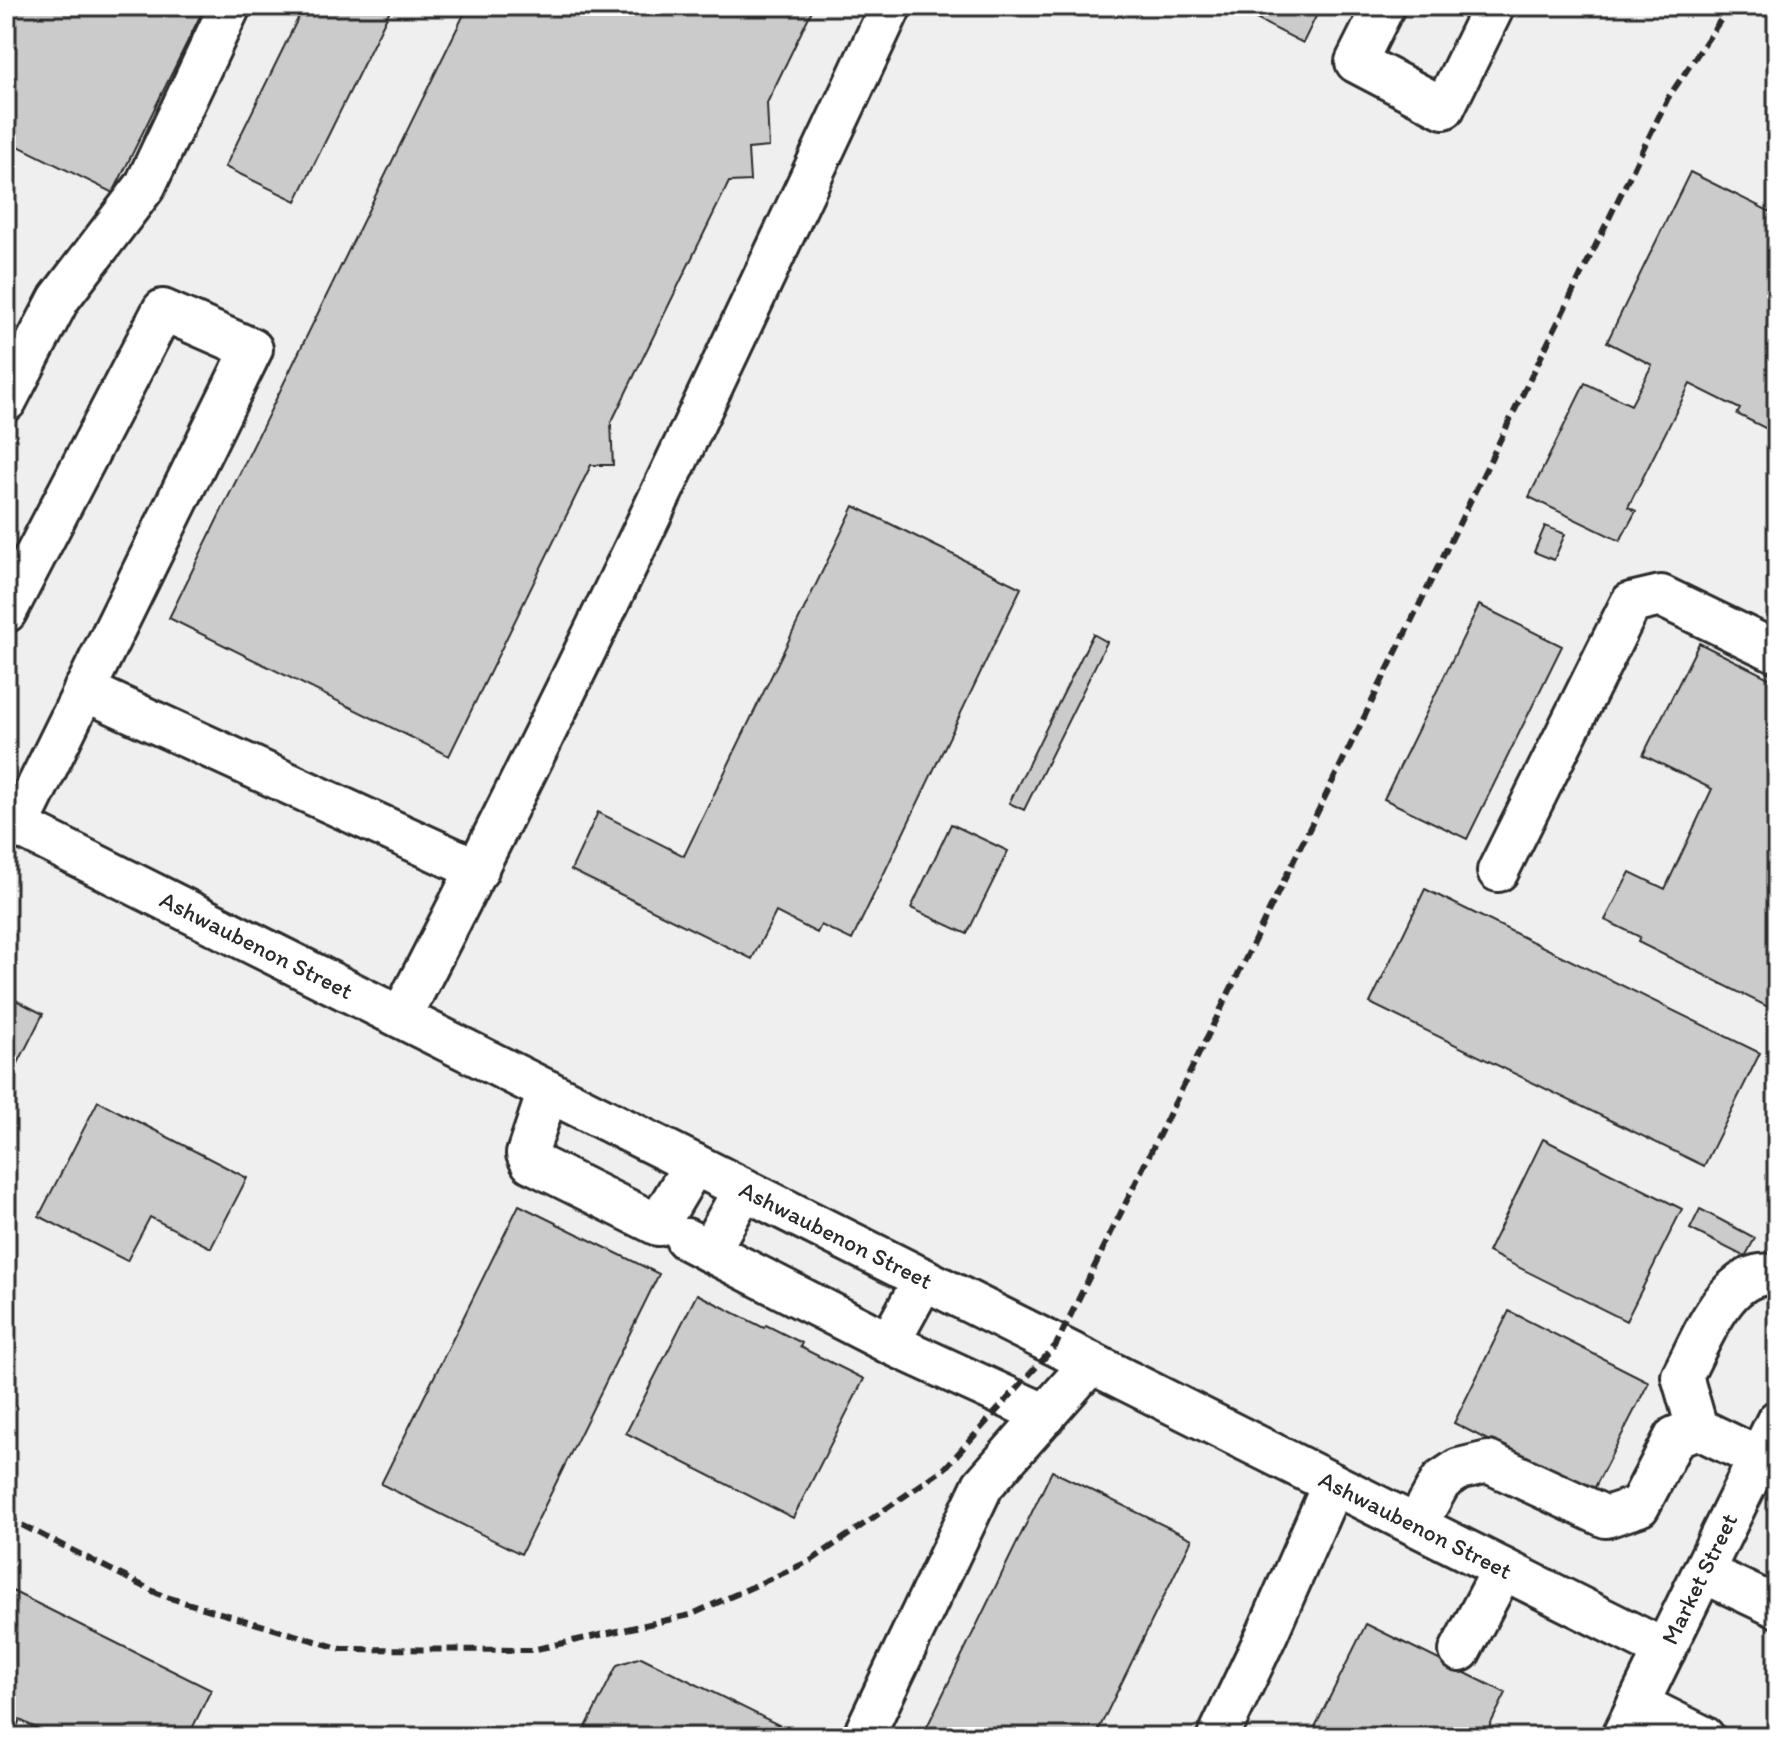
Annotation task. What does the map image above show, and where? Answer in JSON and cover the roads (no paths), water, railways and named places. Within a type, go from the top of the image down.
[{"type":"street","points":[[6,401],[59,299],[145,186],[230,6]]},
{"type":"street","points":[[401,1017],[478,870],[722,367],[891,6]]},
{"type":"street","points":[[1384,6],[1356,62],[1444,108],[1494,6]]},
{"type":"street","points":[[6,612],[163,310],[252,349],[84,690],[12,823]]},
{"type":"street","points":[[1498,871],[1631,603],[1661,596],[1777,652]]},
{"type":"street","points":[[84,690],[478,870]]},
{"type":"street","name":"Ashwaubenon Street","points":[[12,823],[1665,1650]]},
{"type":"street","points":[[548,1091],[527,1154],[531,1162],[889,1343],[1046,1415]]},
{"type":"street","points":[[658,1225],[694,1164]]},
{"type":"street","points":[[709,1251],[744,1189]]},
{"type":"street","points":[[1697,1428],[1682,1376],[1727,1294],[1754,1275],[1776,1272]]},
{"type":"street","points":[[889,1343],[924,1279]]},
{"type":"street","points":[[863,1737],[983,1485],[1091,1363]]},
{"type":"street","name":"Market Street","points":[[1630,1720],[1777,1421]]},
{"type":"street","points":[[1416,1525],[1441,1481],[1459,1469],[1488,1462],[1606,1517],[1639,1506],[1675,1437],[1697,1428],[1759,1458]]},
{"type":"street","points":[[1218,1737],[1333,1484]]},
{"type":"street","points":[[1460,1651],[1503,1569]]},
{"type":"street","points":[[1703,1572],[1777,1607]]},
{"type":"street","points":[[1630,1720],[1704,1737]]},
{"type":"railway","points":[[6,1517],[163,1596],[342,1649],[532,1650],[690,1615],[812,1560],[945,1468],[1056,1345],[1668,98],[1730,6]]}]
